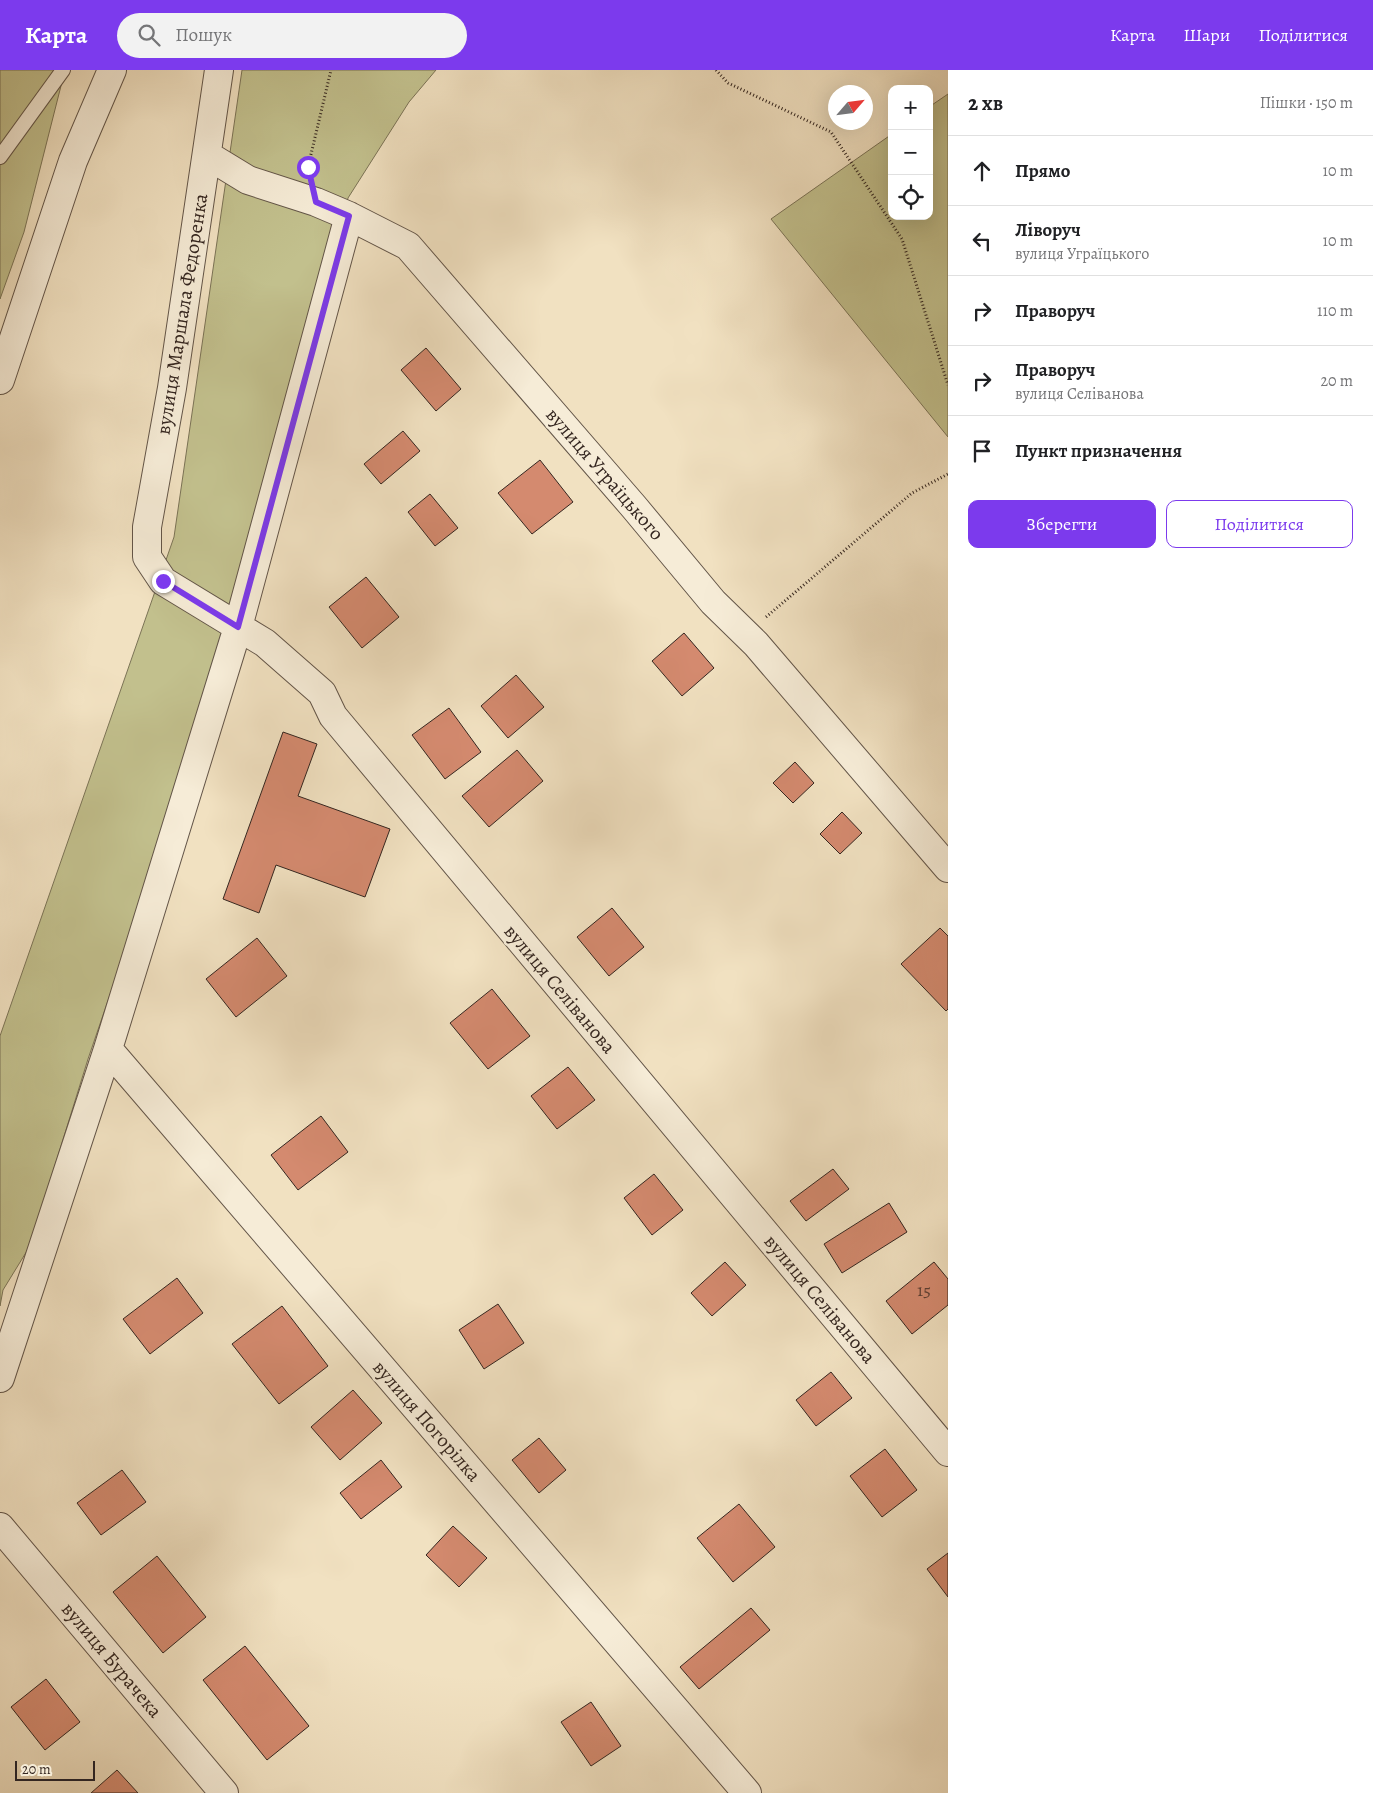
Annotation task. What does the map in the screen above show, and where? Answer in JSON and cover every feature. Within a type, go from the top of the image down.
[{"type":"street","points":[[0,380],[74,162],[112,70]]},
{"type":"street","name":"вулиця Маршала Федоренка","points":[[147,557],[147,527],[172,388],[219,70]]},
{"type":"street","name":"вулиця Уграїцького","points":[[207,154],[248,180],[316,202],[349,216],[408,246],[634,507],[713,602],[747,634],[948,868]]},
{"type":"street","points":[[0,1378],[108,1050],[238,627],[349,216]]},
{"type":"street","name":"вулиця Селіванова","points":[[147,557],[163,581],[265,644],[322,693],[332,716],[948,1452]]},
{"type":"street","name":"вулиця Погорілка","points":[[108,1050],[747,1793]]},
{"type":"street","name":"вулиця Бурачека","points":[[0,1527],[224,1793]]},
{"type":"lane","points":[[0,158],[63,70]]},
{"type":"path","points":[[316,202],[308,167],[331,70]]},
{"type":"path","points":[[716,70],[728,84],[831,132],[902,239],[948,385]]},
{"type":"path","points":[[747,634],[912,494],[948,474]]},
{"type":"shaded area","points":[[0,70],[65,70],[24,232],[0,299]]},
{"type":"shaded area","points":[[242,70],[436,70],[409,102],[348,198],[286,453],[198,738],[88,1059],[30,1246],[3,1290],[0,1306],[0,1036],[174,537]]},
{"type":"shaded area","points":[[948,94],[948,437],[771,219],[888,137],[888,220],[933,220],[933,104]]},
{"type":"building","points":[[426,348],[461,389],[436,411],[401,370]]},
{"type":"building","points":[[403,431],[420,451],[381,484],[364,464]]},
{"type":"building","points":[[540,460],[573,502],[532,534],[498,493]]},
{"type":"building","points":[[430,494],[458,528],[435,546],[408,512]]},
{"type":"building","points":[[366,577],[399,617],[362,648],[329,607]]},
{"type":"building","points":[[684,633],[714,668],[682,696],[652,661]]},
{"type":"building","points":[[516,675],[544,707],[508,738],[481,706]]},
{"type":"building","points":[[449,708],[481,752],[445,779],[412,735]]},
{"type":"building","points":[[283,732],[317,744],[298,796],[390,829],[365,897],[276,865],[259,913],[223,899]]},
{"type":"building","points":[[517,750],[543,781],[489,827],[462,796]]},
{"type":"building","points":[[795,762],[814,783],[793,803],[773,783]]},
{"type":"building","points":[[842,812],[862,833],[840,854],[820,834]]},
{"type":"building","points":[[612,908],[644,947],[609,976],[577,937]]},
{"type":"building","points":[[940,928],[948,936],[948,1009],[946,1011],[901,964]]},
{"type":"building","points":[[257,938],[287,976],[236,1017],[206,979]]},
{"type":"building","points":[[492,989],[530,1036],[488,1069],[450,1023]]},
{"type":"building","points":[[568,1067],[595,1100],[557,1129],[531,1096]]},
{"type":"building","points":[[321,1116],[348,1152],[298,1190],[271,1155]]},
{"type":"building","points":[[833,1169],[849,1189],[806,1221],[790,1201]]},
{"type":"building","points":[[654,1174],[683,1210],[652,1235],[624,1198]]},
{"type":"building","points":[[889,1203],[907,1232],[842,1273],[824,1244]]},
{"type":"building","points":[[725,1262],[746,1285],[712,1316],[691,1293]]},
{"type":"building","points":[[934,1262],[948,1279],[948,1305],[912,1334],[886,1301]]},
{"type":"building","points":[[177,1278],[203,1313],[150,1354],[123,1319]]},
{"type":"building","points":[[498,1304],[524,1343],[484,1369],[459,1330]]},
{"type":"building","points":[[282,1306],[328,1366],[279,1404],[232,1344]]},
{"type":"building","points":[[831,1372],[852,1398],[816,1426],[796,1400]]},
{"type":"building","points":[[353,1390],[382,1423],[340,1460],[311,1427]]},
{"type":"building","points":[[539,1438],[566,1470],[539,1493],[512,1460]]},
{"type":"building","points":[[885,1449],[917,1490],[882,1517],[850,1476]]},
{"type":"building","points":[[381,1460],[402,1487],[361,1519],[340,1493]]},
{"type":"building","points":[[122,1470],[146,1502],[101,1535],[77,1503]]},
{"type":"building","points":[[739,1504],[775,1547],[733,1582],[697,1538]]},
{"type":"building","points":[[453,1526],[487,1558],[459,1587],[426,1555]]},
{"type":"building","points":[[948,1553],[948,1597],[927,1569]]},
{"type":"building","points":[[157,1556],[206,1617],[163,1653],[113,1592]]},
{"type":"building","points":[[751,1608],[770,1630],[699,1689],[680,1667]]},
{"type":"building","points":[[245,1646],[309,1726],[267,1760],[203,1680]]},
{"type":"building","points":[[46,1679],[80,1722],[45,1750],[11,1707]]},
{"type":"building","points":[[591,1702],[621,1746],[591,1766],[561,1722]]},
{"type":"building","points":[[117,1770],[138,1793],[91,1793]]},
{"type":"route","points":[[163,581],[238,627],[349,216],[316,202],[308,167]]}]
